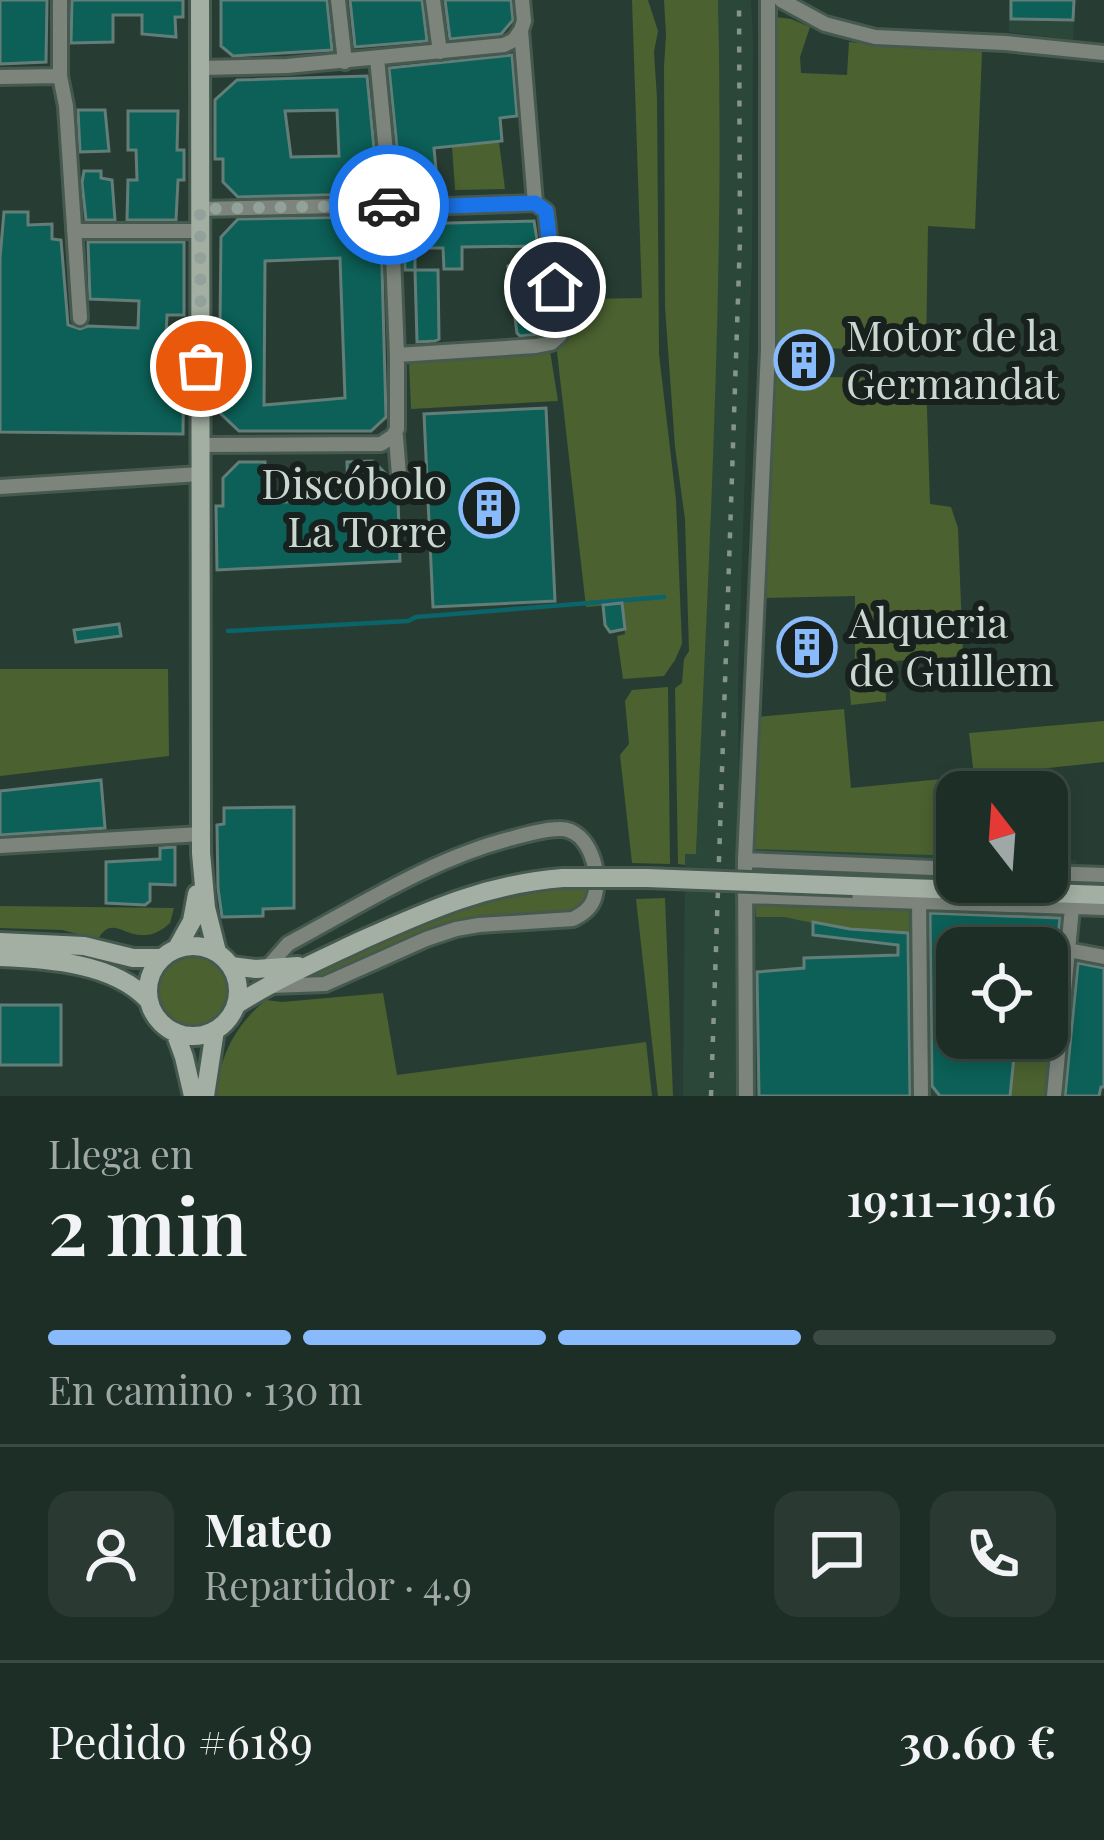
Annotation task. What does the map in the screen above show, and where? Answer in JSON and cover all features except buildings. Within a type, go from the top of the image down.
[{"type":"main road","points":[[200,0],[201,844],[206,908],[236,978],[236,1005]]},
{"type":"main road","points":[[201,844],[192,921],[152,971],[148,985],[154,1014],[175,1032],[188,1036],[215,1030],[267,977],[309,965],[470,894],[532,880],[647,878],[1104,895]]},
{"type":"main road","points":[[0,932],[36,933],[134,958],[191,945],[267,977]]},
{"type":"main road","points":[[0,942],[84,946]]},
{"type":"main road","points":[[0,957],[88,969],[131,986],[148,1000]]},
{"type":"main road","points":[[205,1096],[215,1030]]},
{"type":"main road","points":[[175,1032],[193,1096]]},
{"type":"street","points":[[60,0],[60,76],[80,318]]},
{"type":"street","points":[[338,0],[345,62]]},
{"type":"street","points":[[433,0],[440,52]]},
{"type":"street","points":[[526,0],[522,26],[535,203]]},
{"type":"street","points":[[746,1096],[746,860],[768,350],[768,0]]},
{"type":"street","points":[[781,0],[825,24],[875,37],[1104,53]]},
{"type":"street","points":[[200,68],[345,62],[504,45],[514,40],[522,26]]},
{"type":"street","points":[[201,445],[371,445],[393,436],[398,420],[391,205],[377,58]]},
{"type":"street","points":[[0,77],[60,76]]},
{"type":"street","points":[[200,209],[535,203],[546,211],[560,335],[536,346],[397,355]]},
{"type":"street","points":[[74,231],[200,231]]},
{"type":"street","points":[[393,436],[400,488]]},
{"type":"street","points":[[0,487],[200,473]]},
{"type":"street","points":[[560,828],[578,833],[590,850],[595,896],[586,912],[573,919],[456,929],[325,985],[267,977],[288,944],[464,852],[560,828]]},
{"type":"street","points":[[0,846],[201,844]]},
{"type":"street","points":[[746,860],[936,868]]},
{"type":"street","points":[[1068,874],[1104,875]]},
{"type":"street","points":[[745,896],[1104,908]]},
{"type":"street","points":[[919,902],[921,1096]]},
{"type":"street","points":[[1068,942],[1072,908]]},
{"type":"street","points":[[1068,950],[1104,957]]},
{"type":"street","points":[[1054,1096],[1057,1059]]},
{"type":"shaded area","points":[[718,0],[751,0],[752,260],[738,684],[739,847],[936,855],[936,903],[1068,903],[1068,860],[1077,860],[1068,952],[1068,927],[936,927],[936,1059],[1058,1059],[1054,1096],[683,1096],[685,854],[696,853],[713,428]]},
{"type":"shaded area","points":[[1009,0],[1075,0],[1073,40],[1009,32]]},
{"type":"green space","points":[[632,0],[648,0],[658,31],[654,52],[659,354],[676,500],[682,644],[664,676],[623,679],[617,636],[625,634],[622,604],[586,607],[556,343],[564,334],[567,293],[582,299],[642,298]]},
{"type":"green space","points":[[664,0],[718,0],[719,213],[710,534],[696,854],[685,854],[685,865],[678,864],[675,688],[682,683],[689,651],[685,519],[665,307]]},
{"type":"green space","points":[[776,17],[810,27],[800,57],[801,73],[847,75],[849,42],[982,51],[975,229],[928,226],[926,352],[773,346]]},
{"type":"green space","points":[[499,142],[505,189],[455,190],[452,146]]},
{"type":"green space","points":[[550,351],[558,401],[411,409],[409,362]]},
{"type":"green space","points":[[773,372],[926,378],[930,504],[951,507],[958,528],[963,656],[855,664],[855,596],[763,598]]},
{"type":"green space","points":[[885,668],[886,701],[851,705],[848,670]]},
{"type":"green space","points":[[0,669],[168,669],[169,756],[0,776]]},
{"type":"green space","points":[[668,687],[670,864],[632,863],[620,755],[629,744],[625,701],[632,690]]},
{"type":"green space","points":[[844,709],[851,788],[936,780],[936,855],[752,849],[756,717]]},
{"type":"green space","points":[[1104,721],[1104,762],[973,771],[969,733]]},
{"type":"green space","points":[[588,887],[584,903],[568,913],[503,920],[371,965],[291,983],[429,918],[477,901],[532,890]]},
{"type":"green space","points":[[665,898],[673,1096],[658,1096],[636,899]]},
{"type":"green space","points":[[755,904],[909,909],[909,933],[756,917]]},
{"type":"green space","points":[[0,906],[174,908],[170,923],[154,933],[113,928],[98,939],[62,930],[0,928]]},
{"type":"green space","points":[[191,955],[217,965],[227,991],[217,1017],[191,1027],[165,1017],[155,991],[165,965]]},
{"type":"green space","points":[[383,993],[397,1075],[646,1042],[652,1096],[217,1096],[231,1043],[266,1000]]},
{"type":"green space","points":[[1014,1059],[1050,1059],[1047,1096],[1010,1096]]},
{"type":"waterway","points":[[228,631],[408,621],[664,597]]},
{"type":"railway","points":[[711,1096],[740,239],[739,0]]},
{"type":"way so far","points":[[201,366],[200,209],[389,205]]},
{"type":"place","name":"Motor de la Germandat","points":[[804,360]]},
{"type":"place","name":"Discóbolo La Torre","points":[[489,508]]},
{"type":"place","name":"Alqueria de Guillem","points":[[807,647]]},
{"type":"route","points":[[389,205],[535,203],[546,211],[555,287]]}]
